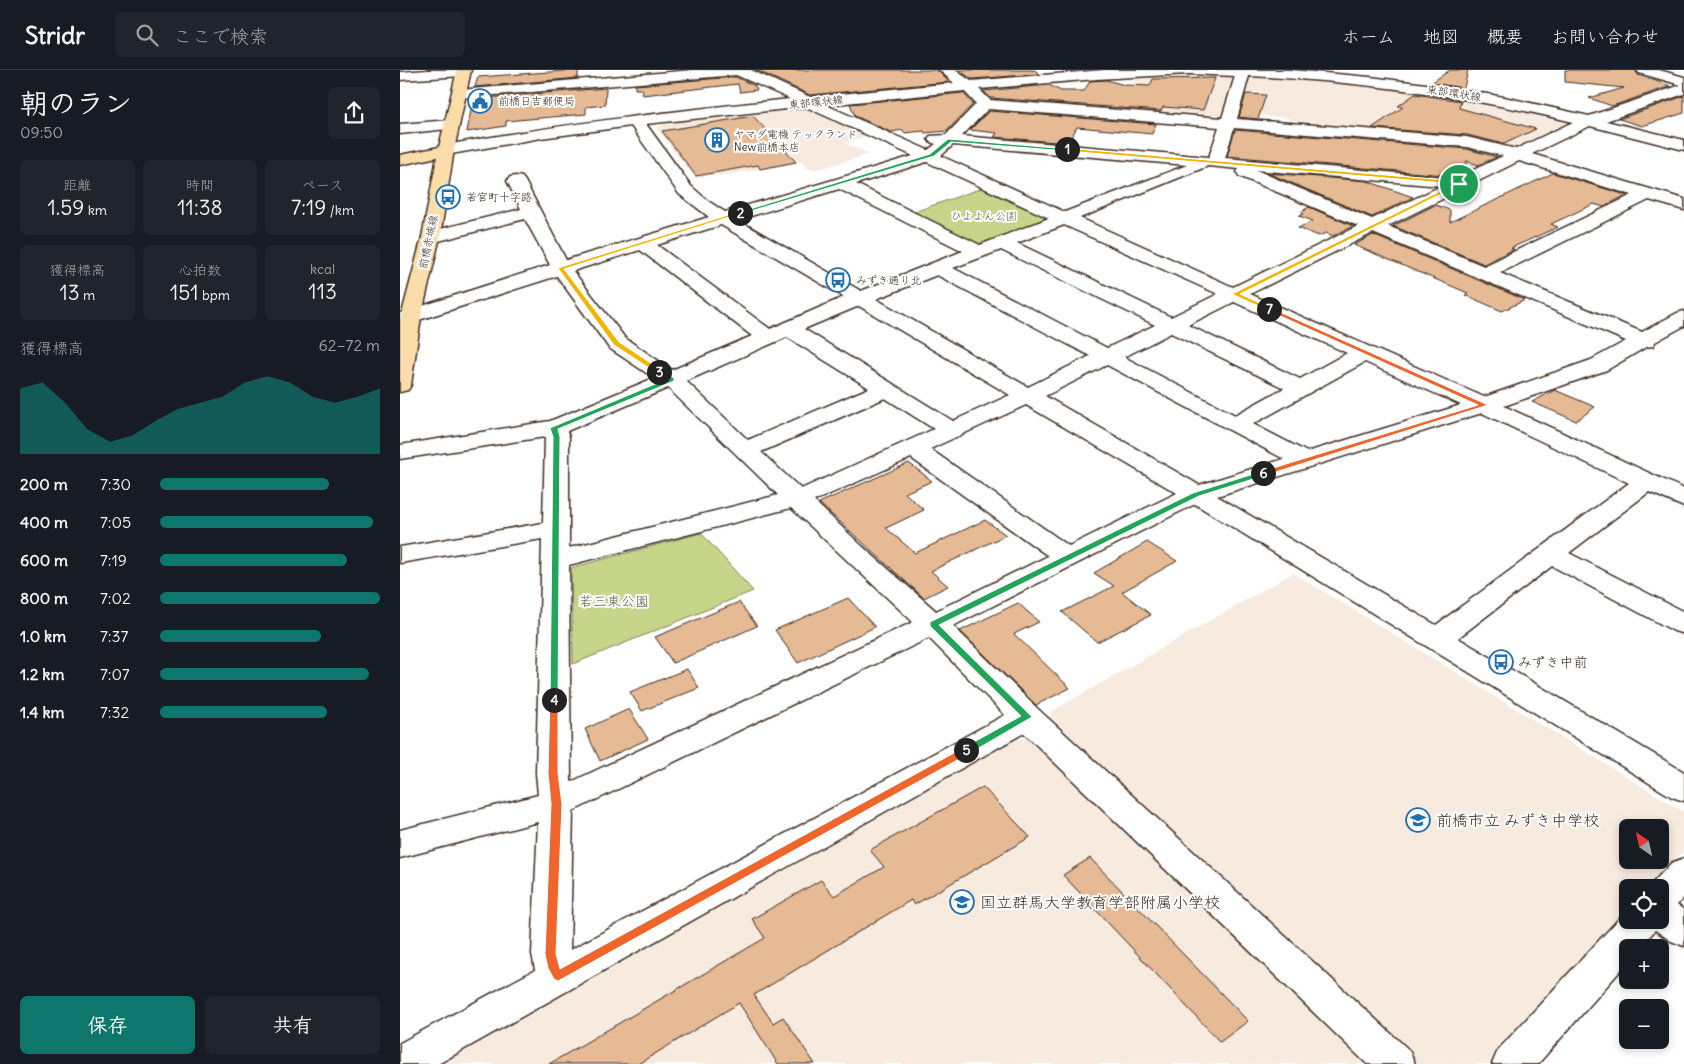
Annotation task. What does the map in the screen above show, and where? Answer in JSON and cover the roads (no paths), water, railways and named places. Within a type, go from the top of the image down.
[{"type":"main road","name":"前橋赤城線","points":[[400,385],[406,318],[431,237],[446,150],[464,71]]},
{"type":"main road","points":[[400,160],[446,150]]},
{"type":"street","points":[[738,70],[1364,353],[1484,405],[1684,500]]},
{"type":"street","points":[[459,94],[744,70]]},
{"type":"street","points":[[946,70],[968,86],[985,103],[1451,140],[1479,144],[1684,205]]},
{"type":"street","name":"東部環状線","points":[[446,150],[637,120],[1127,71],[1188,70],[1244,70],[1324,76],[1420,88],[1479,97],[1684,145]]},
{"type":"street","points":[[1218,162],[1244,70]]},
{"type":"street","points":[[1644,70],[1684,82]]},
{"type":"street","points":[[400,76],[464,71]]},
{"type":"street","points":[[556,560],[797,500],[1027,396],[1588,121],[1684,90]]},
{"type":"street","points":[[406,318],[722,218],[935,154],[985,103]]},
{"type":"street","points":[[637,120],[640,128],[685,190],[702,205],[722,218],[1196,494],[1684,788]]},
{"type":"street","points":[[400,129],[451,125]]},
{"type":"street","points":[[883,136],[891,135],[1218,162],[1445,181],[1459,184]]},
{"type":"street","points":[[400,452],[554,428],[672,380],[860,298],[1201,165],[1218,162],[1645,341]]},
{"type":"street","points":[[516,181],[561,268],[617,343],[672,380],[797,500],[933,624],[1028,717],[1395,1064]]},
{"type":"street","points":[[840,183],[980,252]]},
{"type":"street","points":[[1484,273],[1647,194]]},
{"type":"street","points":[[431,237],[531,212]]},
{"type":"street","points":[[643,243],[768,338]]},
{"type":"street","points":[[1002,243],[1173,324],[1301,388]]},
{"type":"street","points":[[938,268],[1304,460]]},
{"type":"street","points":[[400,844],[556,804],[933,624],[1196,494],[1484,405],[1599,365],[1645,341],[1684,317]]},
{"type":"street","points":[[789,329],[952,430]]},
{"type":"street","points":[[1236,424],[1364,353]]},
{"type":"street","points":[[745,450],[887,389]]},
{"type":"street","points":[[554,428],[557,437],[553,773],[556,804],[551,954],[558,976]]},
{"type":"street","points":[[913,448],[1068,558]]},
{"type":"street","points":[[1437,639],[1646,482]]},
{"type":"street","points":[[400,555],[557,529]]},
{"type":"street","points":[[1550,554],[1684,624]]},
{"type":"street","points":[[400,1064],[1028,717]]},
{"type":"street","points":[[1669,889],[1684,873]]},
{"type":"street","points":[[1669,920],[1684,930]]},
{"type":"street","points":[[1512,1064],[1633,929]]},
{"type":"place","name":"前橋日吉郵便局","points":[[480,101]]},
{"type":"place","name":"ヤマダ電機 テックランド New前橋本店","points":[[717,140]]},
{"type":"place","name":"若宮町十字路","points":[[448,197]]},
{"type":"place","name":"みずき通り北","points":[[838,280]]},
{"type":"place","name":"みずき中前","points":[[1501,662]]},
{"type":"place","name":"前橋市立 みずき中学校","points":[[1418,820]]},
{"type":"place","name":"国立群馬大学教育学部附属小学校","points":[[962,902]]},
{"type":"park label","name":"ひよよん公園","points":[[984,216]]},
{"type":"park label","name":"若三東公園","points":[[614,601]]}]
